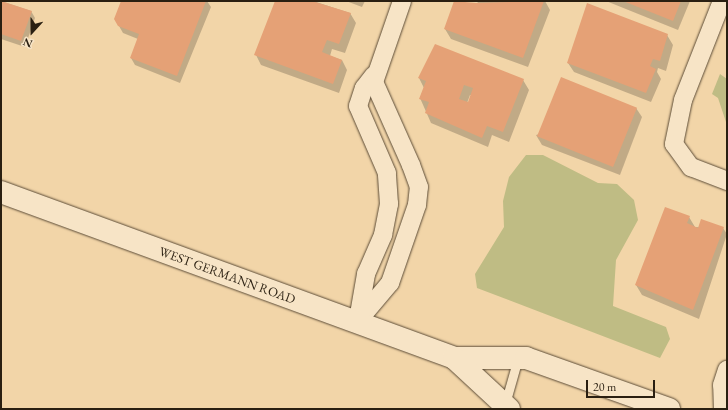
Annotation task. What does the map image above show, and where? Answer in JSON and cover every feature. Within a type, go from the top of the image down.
[{"type":"main road","name":"WEST GERMANN ROAD","points":[[1,192],[454,358],[518,358],[669,409]]},
{"type":"main road","name":"WEST GERMANN ROAD","points":[[454,358],[506,408]]},
{"type":"street","points":[[357,322],[366,274],[383,234],[388,204],[386,173],[358,106],[362,93],[374,79],[402,1]]},
{"type":"street","points":[[722,1],[683,100],[674,144],[681,157],[692,167],[727,182]]},
{"type":"street","points":[[357,322],[390,283],[417,205],[416,179],[374,79]]},
{"type":"street","points":[[388,204],[408,202],[417,205]]},
{"type":"street","points":[[723,409],[722,385],[727,370]]},
{"type":"lane","points":[[506,408],[518,358]]},
{"type":"shaded area","points":[[720,74],[727,79],[727,125],[718,98],[712,94]]},
{"type":"shaded area","points":[[526,155],[543,155],[598,183],[617,184],[634,200],[638,220],[616,260],[613,306],[666,327],[670,339],[660,358],[477,288],[475,274],[504,227],[503,201],[509,177]]},
{"type":"building","points":[[1,1],[32,11],[21,41],[1,34]]},
{"type":"building","points":[[121,1],[206,1],[177,76],[130,58],[139,34],[118,26],[114,19]]},
{"type":"building","points":[[275,1],[312,1],[351,13],[339,44],[327,40],[322,52],[342,60],[333,84],[254,55]]},
{"type":"building","points":[[454,1],[476,3],[544,1],[523,58],[444,29]]},
{"type":"building","points":[[623,1],[681,1],[673,21]]},
{"type":"building","points":[[587,3],[668,34],[660,61],[653,59],[650,66],[656,69],[646,93],[567,63]]},
{"type":"building","points":[[435,44],[524,79],[503,132],[487,126],[482,138],[425,113],[429,102],[419,99],[426,81],[418,78]],"holes":[[[464,85],[473,88],[468,102],[459,99]]]},
{"type":"building","points":[[561,77],[637,108],[613,167],[537,136]]},
{"type":"building","points":[[665,207],[690,216],[687,223],[698,228],[701,219],[724,227],[693,310],[635,285]]}]
